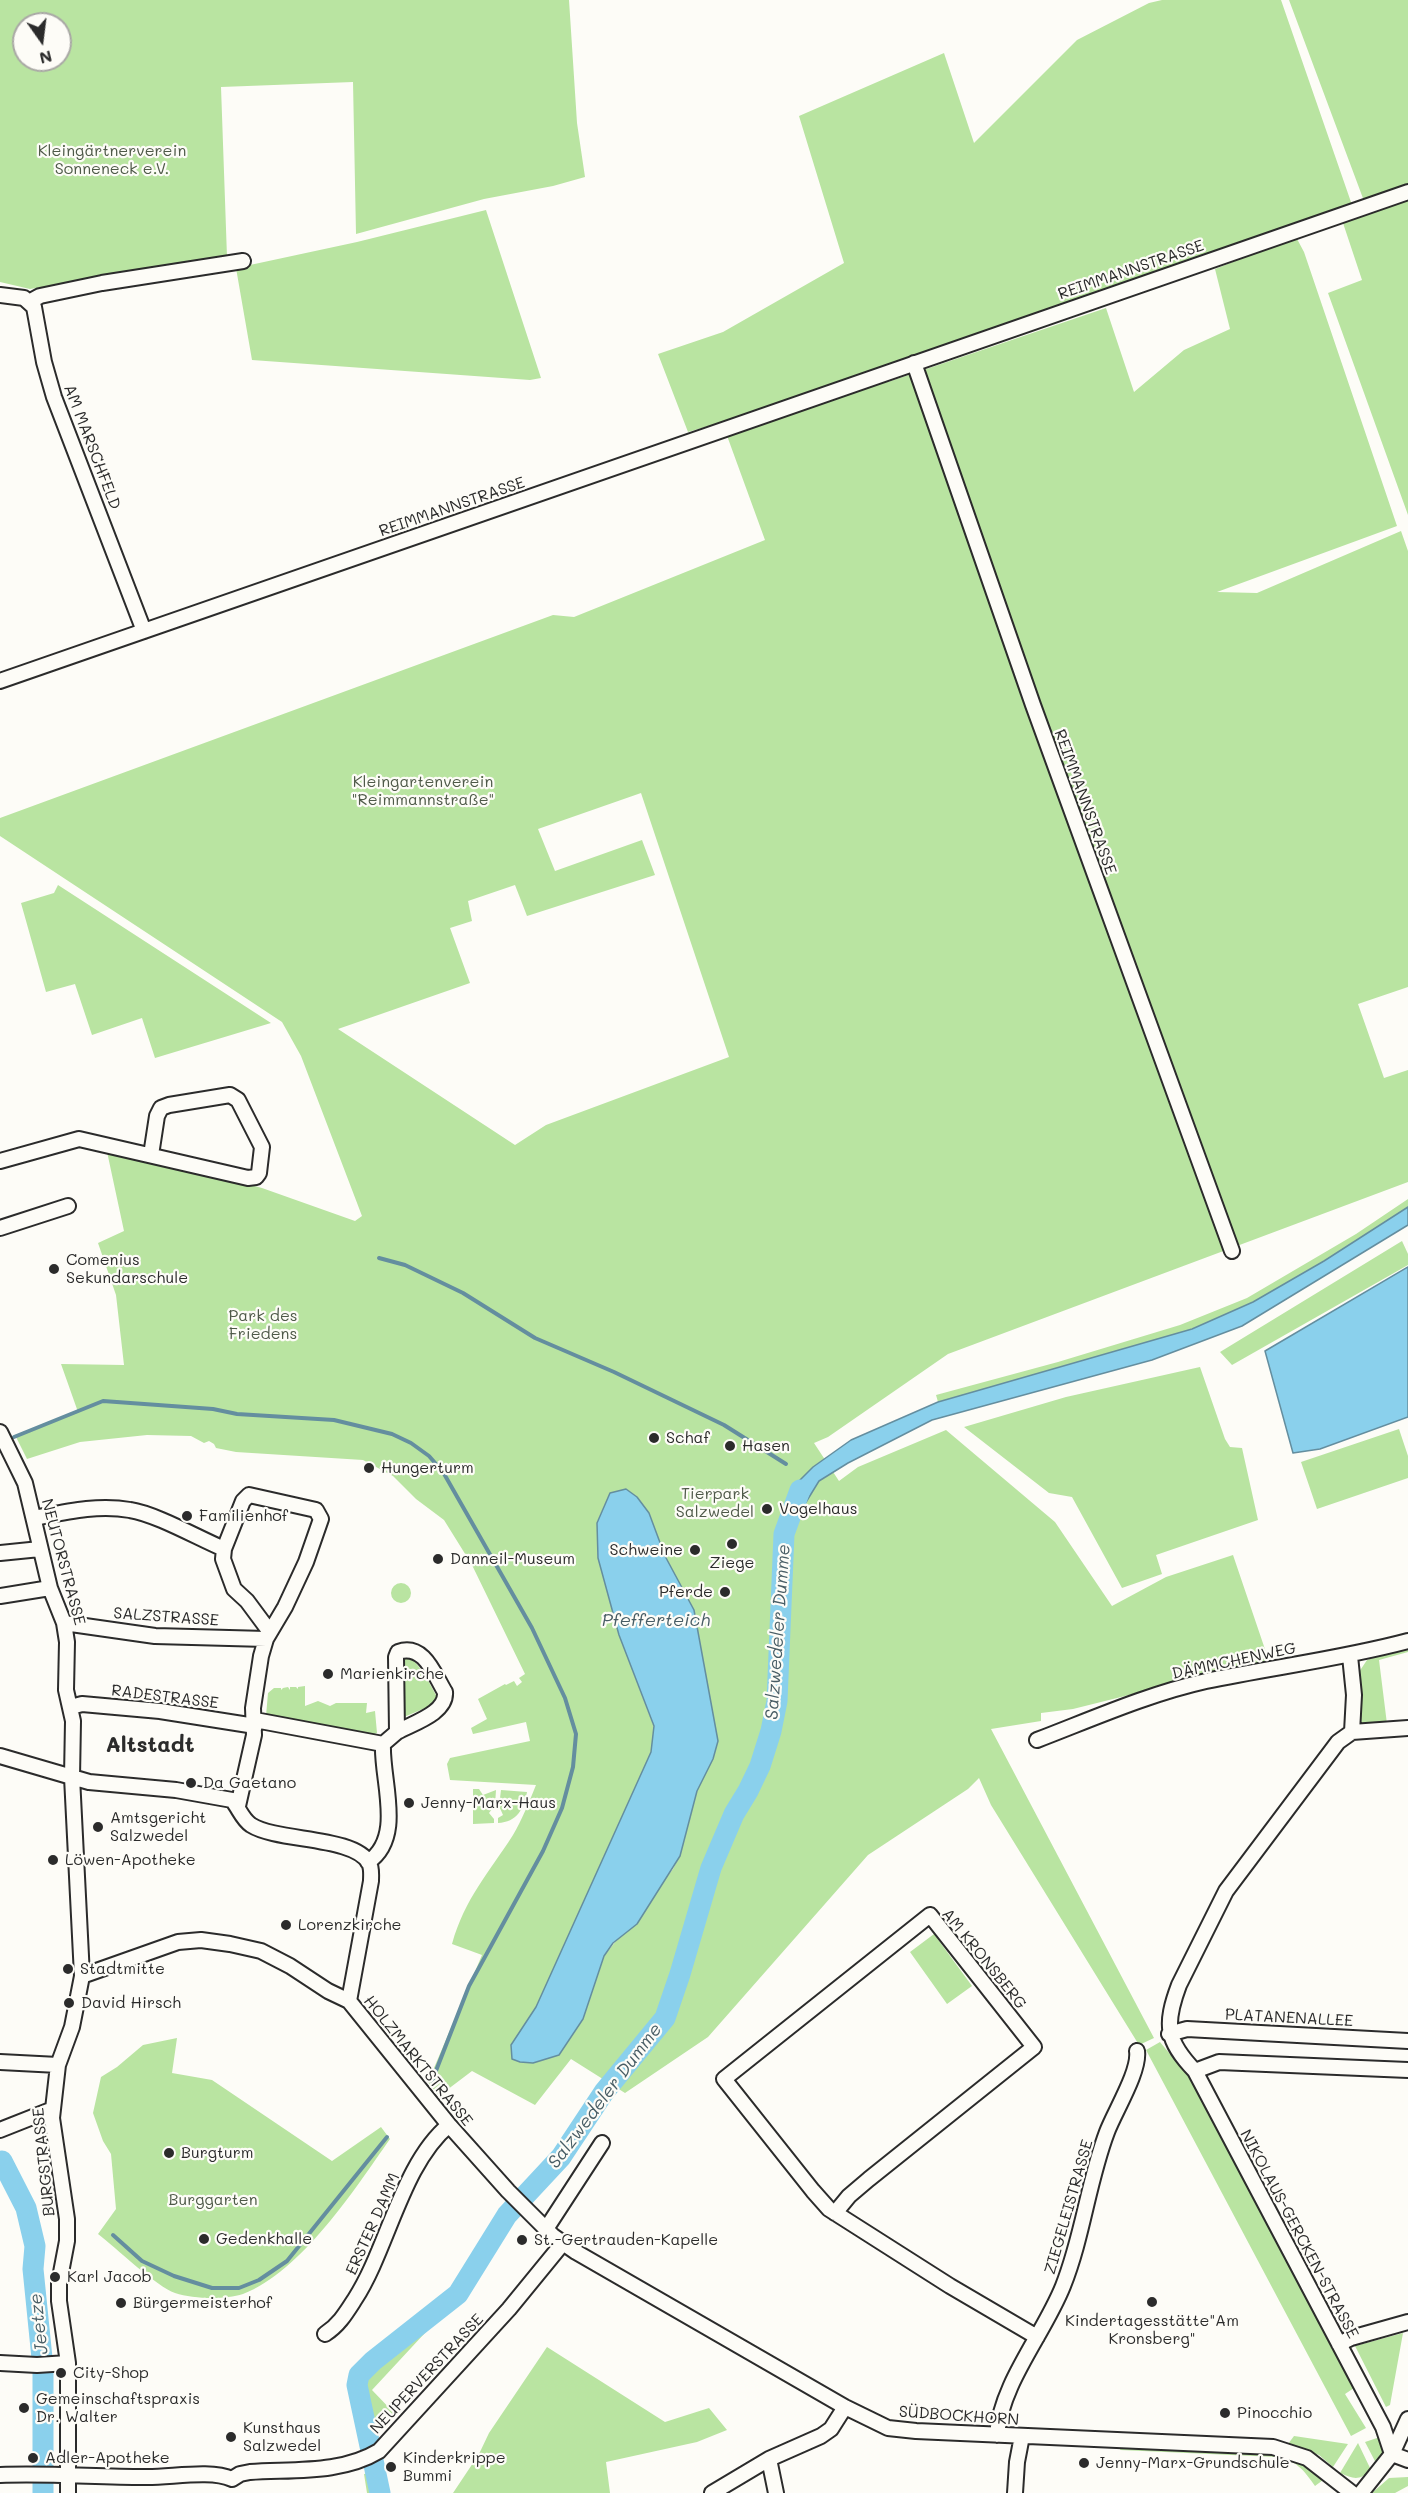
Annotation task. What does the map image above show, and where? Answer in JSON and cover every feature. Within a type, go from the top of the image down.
[{"type":"street","name":"REIMMANNSTRASSE","points":[[0,681],[1408,192]]},
{"type":"street","points":[[0,295],[24,298],[29,302],[40,296],[102,283],[243,261]]},
{"type":"street","name":"AM MARSCHFELD","points":[[29,302],[36,313],[54,397],[144,631]]},
{"type":"street","name":"REIMMANNSTRASSE","points":[[914,363],[1033,705],[1232,1251]]},
{"type":"street","points":[[0,1161],[80,1138],[248,1179],[256,1177],[259,1173],[262,1147],[238,1100],[230,1095],[161,1108],[157,1116],[151,1155]]},
{"type":"street","points":[[0,1228],[68,1206]]},
{"type":"street","name":"NEUTORSTRASSE","points":[[1,1434],[25,1483],[50,1588],[64,1623],[67,1642],[66,1690],[71,1707],[72,1777]]},
{"type":"street","points":[[238,1806],[255,1724],[255,1698],[268,1636],[285,1607],[306,1562],[321,1519],[316,1510],[249,1496],[243,1501],[224,1549],[226,1572],[234,1590],[247,1601],[268,1636]]},
{"type":"street","points":[[34,1518],[74,1510],[113,1508],[137,1511],[224,1549]]},
{"type":"street","points":[[0,1553],[40,1549]]},
{"type":"street","points":[[0,1596],[50,1588]]},
{"type":"street","name":"SALZSTRASSE","points":[[64,1623],[155,1636],[268,1636]]},
{"type":"street","name":"DÄMMCHENWEG","points":[[1037,1740],[1173,1690],[1214,1680],[1350,1656],[1408,1641]]},
{"type":"street","points":[[368,1862],[381,1850],[389,1814],[383,1744],[397,1732],[440,1708],[445,1699],[445,1692],[424,1657],[417,1651],[407,1649],[398,1652],[396,1658],[397,1732]]},
{"type":"street","points":[[1350,1656],[1354,1695],[1352,1732]]},
{"type":"street","name":"RADESTRASSE","points":[[71,1707],[82,1704],[160,1711],[383,1744]]},
{"type":"street","points":[[1169,2034],[1174,1998],[1179,1985],[1226,1891],[1338,1742],[1352,1732],[1408,1728]]},
{"type":"street","points":[[0,1756],[89,1782],[207,1794],[232,1800],[238,1806],[242,1816],[264,1831],[341,1847],[359,1854],[368,1862],[371,1881],[349,2001]]},
{"type":"street","name":"BURGSTRASSE","points":[[68,2493],[68,2363],[59,2301],[59,2283],[67,2241],[67,2219],[52,2109],[58,2065],[72,2027],[82,1976],[72,1777]]},
{"type":"street","name":"AM KRONSBERG","points":[[835,2213],[849,2196],[869,2179],[1034,2047],[930,1915],[724,2079],[813,2191],[835,2213],[950,2286],[1037,2337]]},
{"type":"street","name":"HOLZMARKTSTRASSE","points":[[82,1976],[178,1942],[201,1940],[261,1951],[290,1966],[328,1992],[349,2001],[449,2125],[526,2209],[562,2244]]},
{"type":"street","name":"PLATANENALLEE","points":[[1169,2034],[1187,2029],[1408,2041]]},
{"type":"street","name":"NIKOLAUS-GERCKEN-STRASSE","points":[[1169,2034],[1174,2047],[1195,2071],[1383,2427],[1392,2454]]},
{"type":"street","name":"ZIEGELEISTRASSE","points":[[997,2435],[1002,2406],[1063,2286],[1074,2254],[1100,2154],[1136,2067],[1137,2051]]},
{"type":"street","points":[[0,2062],[58,2065]]},
{"type":"street","points":[[1195,2071],[1219,2062],[1408,2070]]},
{"type":"street","points":[[0,2130],[52,2109]]},
{"type":"street","name":"ERSTER DAMM","points":[[325,2334],[338,2325],[366,2282],[413,2173],[429,2148],[449,2125]]},
{"type":"street","points":[[546,2229],[602,2142]]},
{"type":"street","name":"SÜDBOCKHORN","points":[[562,2244],[845,2408],[879,2424],[903,2430],[1284,2449],[1307,2458],[1352,2493]]},
{"type":"street","name":"NEUPERVERSTRASSE","points":[[0,2475],[42,2473],[152,2477],[212,2475],[225,2476],[231,2486],[244,2473],[335,2467],[366,2459],[379,2451],[509,2309],[562,2244]]},
{"type":"street","points":[[1339,2344],[1351,2338],[1408,2322]]},
{"type":"street","points":[[0,2363],[42,2365],[68,2363]]},
{"type":"street","points":[[712,2493],[769,2459],[821,2436],[831,2429],[845,2408]]},
{"type":"street","points":[[1361,2493],[1392,2454],[1408,2419]]},
{"type":"street","points":[[1015,2493],[1022,2436]]},
{"type":"street","points":[[1392,2454],[1408,2460]]},
{"type":"street","points":[[769,2459],[776,2493]]},
{"type":"green space","name":"Kleingärtnerverein Sonneneck e.V.","points":[[0,0],[569,0],[577,123],[585,177],[553,186],[484,199],[356,234],[353,82],[221,87],[227,257],[30,289],[0,282]]},
{"type":"green space","points":[[1162,0],[1281,0],[1352,205],[882,368],[888,382],[1106,308],[1134,392],[1184,350],[1230,329],[1215,269],[1296,237],[1304,252],[1397,526],[1217,592],[1257,593],[1401,531],[1408,551],[1408,987],[1358,1004],[1384,1078],[1408,1070],[1408,1182],[948,1354],[828,1437],[814,1443],[839,1481],[858,1467],[946,1430],[1055,1522],[1112,1606],[1166,1577],[1233,1555],[1270,1664],[1161,1687],[1073,1709],[1041,1713],[1041,1721],[991,1729],[1154,2038],[1139,2045],[991,1805],[979,1778],[968,1789],[868,1855],[708,2037],[625,2093],[571,2059],[535,2105],[472,2071],[439,2096],[428,2082],[482,1955],[452,1944],[470,1900],[513,1835],[536,1785],[450,1780],[447,1764],[450,1758],[530,1741],[526,1722],[473,1734],[471,1728],[487,1719],[478,1699],[514,1681],[517,1686],[522,1682],[519,1678],[525,1674],[472,1565],[444,1520],[416,1499],[393,1476],[363,1460],[236,1452],[216,1448],[209,1441],[204,1443],[191,1436],[147,1435],[80,1442],[27,1459],[15,1435],[78,1412],[61,1364],[124,1365],[116,1295],[98,1243],[124,1231],[106,1147],[262,1188],[355,1221],[362,1216],[301,1056],[282,1022],[0,836],[0,818],[553,615],[574,617],[765,540],[722,422],[688,432],[658,354],[723,332],[844,263],[799,116],[944,53],[974,143],[1077,40],[1149,3]],"holes":[[[641,793],[729,1057],[546,1125],[515,1145],[338,1029],[470,983],[450,928],[472,921],[468,901],[515,885],[527,916],[655,875],[642,840],[555,871],[538,829]],[[610,1493],[649,1513],[665,1556],[694,1610],[718,1741],[696,1793],[684,1842],[673,1869],[604,1956],[511,2045],[536,2007],[651,1752],[654,1727],[619,1635],[598,1558],[597,1522]]]},
{"type":"green space","points":[[1289,0],[1408,0],[1408,186],[1364,201]]},
{"type":"green space","points":[[1408,200],[1408,515],[1328,293],[1362,280],[1343,223]]},
{"type":"green space","points":[[486,210],[541,378],[530,380],[252,360],[236,268],[357,242]]},
{"type":"green space","points":[[58,885],[271,1023],[155,1058],[142,1018],[92,1035],[75,984],[46,992],[21,903],[54,893]]},
{"type":"green space","points":[[1408,1199],[1408,1207],[1330,1258],[1276,1290],[1220,1318],[1129,1349],[938,1402],[936,1395],[1058,1362],[1180,1325],[1247,1298],[1356,1234]]},
{"type":"green space","points":[[1402,1241],[1408,1254],[1408,1265],[1232,1365],[1220,1352]]},
{"type":"green space","points":[[1200,1367],[1225,1439],[1230,1447],[1242,1448],[1258,1520],[1156,1555],[1162,1574],[1122,1588],[1072,1497],[1049,1493],[964,1427],[1066,1397]]},
{"type":"green space","points":[[1399,1429],[1408,1456],[1408,1478],[1317,1509],[1301,1462]]},
{"type":"green space","points":[[401,1583],[408,1586],[411,1593],[408,1600],[401,1603],[394,1600],[391,1593],[394,1586]]},
{"type":"green space","points":[[1408,1646],[1408,1652],[1379,1660],[1387,1724],[1366,1726],[1358,1721],[1357,1675],[1367,1660]]},
{"type":"green space","points":[[410,1656],[424,1673],[437,1697],[430,1706],[404,1717],[399,1657]]},
{"type":"green space","points":[[305,1686],[305,1706],[318,1701],[330,1706],[336,1703],[367,1703],[366,1713],[375,1711],[377,1733],[372,1735],[266,1716],[268,1693],[274,1688],[281,1688],[281,1690],[288,1687],[290,1690],[290,1687],[298,1689],[298,1687]]},
{"type":"green space","points":[[473,1789],[479,1789],[483,1795],[496,1790],[495,1805],[489,1813],[494,1823],[473,1824]]},
{"type":"green space","points":[[501,1790],[527,1792],[518,1814],[510,1820],[498,1823],[498,1818],[503,1815],[499,1806]]},
{"type":"green space","points":[[934,1934],[972,1986],[947,2004],[910,1952]]},
{"type":"green space","name":"Burggarten","points":[[177,2038],[172,2073],[212,2080],[332,2161],[381,2127],[390,2139],[343,2204],[306,2248],[286,2268],[265,2283],[235,2296],[209,2298],[175,2293],[147,2275],[98,2234],[116,2209],[111,2154],[103,2141],[93,2113],[101,2077],[143,2045]]},
{"type":"green space","points":[[1160,2042],[1189,2077],[1354,2388],[1345,2394],[1366,2428],[1351,2436],[1146,2050]]},
{"type":"green space","points":[[427,2313],[437,2320],[372,2390],[395,2414],[367,2444],[350,2387],[355,2371]]},
{"type":"green space","points":[[1403,2333],[1390,2405],[1386,2407],[1355,2346]]},
{"type":"green space","points":[[547,2347],[665,2422],[709,2408],[727,2430],[697,2442],[606,2462],[610,2493],[453,2493],[479,2454],[489,2433]]},
{"type":"green space","points":[[1294,2436],[1348,2444],[1333,2467],[1319,2455],[1288,2444]]},
{"type":"green space","points":[[1380,2437],[1383,2454],[1377,2465],[1365,2442]]},
{"type":"green space","points":[[1358,2443],[1371,2470],[1363,2476],[1349,2477],[1340,2473]]},
{"type":"green space","points":[[1121,2446],[1276,2453],[1293,2458],[1323,2480],[1315,2486],[1299,2467],[1276,2457],[1120,2450]]},
{"type":"green space","points":[[380,2472],[385,2493],[367,2493],[364,2474]]},
{"type":"green space","points":[[1408,2477],[1408,2486],[1395,2493],[1372,2493],[1389,2478]]},
{"type":"water","name":"Salzwedeler Dumme","points":[[1408,1207],[1408,1225],[1242,1326],[1152,1360],[932,1420],[848,1463],[819,1481],[800,1512],[785,1516],[800,1480],[813,1467],[851,1440],[938,1402],[1192,1329],[1253,1302],[1324,1261]]},
{"type":"water","points":[[1408,1267],[1408,1417],[1320,1449],[1293,1453],[1265,1351]]},
{"type":"water","name":"Pfefferteich","points":[[626,1489],[637,1497],[649,1513],[665,1556],[694,1610],[718,1741],[713,1759],[697,1791],[680,1856],[637,1924],[613,1943],[604,1956],[583,2019],[559,2055],[533,2063],[520,2062],[512,2059],[511,2045],[536,2007],[651,1752],[654,1726],[619,1635],[598,1558],[597,1523],[610,1493]]},
{"type":"waterway","points":[[379,1258],[405,1265],[463,1293],[535,1338],[614,1372],[724,1425],[786,1464]]},
{"type":"waterway","points":[[14,1437],[103,1401],[213,1409],[237,1414],[334,1420],[392,1434],[411,1443],[429,1456],[443,1472],[532,1628],[565,1698],[576,1734],[573,1767],[562,1808],[543,1851],[469,1986],[432,2081]]},
{"type":"waterway","name":"Salzwedeler Dumme","points":[[380,2493],[357,2385],[359,2375],[373,2361],[458,2294],[507,2215],[561,2157],[604,2092],[665,2018],[711,1868],[734,1814],[760,1766],[771,1731],[777,1701],[784,1534],[800,1490]]},
{"type":"waterway","points":[[113,2235],[142,2261],[174,2276],[212,2288],[239,2288],[259,2280],[287,2261],[387,2137]]},
{"type":"waterway","name":"Jeetze","points":[[2,2161],[26,2208],[35,2246],[33,2269],[43,2368],[43,2493]]},
{"type":"place","name":"Comenius Sekundarschule","points":[[54,1269]]},
{"type":"place","name":"Schaf","points":[[654,1438]]},
{"type":"place","name":"Hasen","points":[[730,1446]]},
{"type":"place","name":"Hungerturm","points":[[369,1468]]},
{"type":"place","name":"Vogelhaus","points":[[767,1509]]},
{"type":"place","name":"Familienhof","points":[[187,1516]]},
{"type":"place","name":"Ziege","points":[[732,1544]]},
{"type":"place","name":"Schweine","points":[[695,1550]]},
{"type":"place","name":"Danneil-Museum","points":[[438,1559]]},
{"type":"place","name":"Pferde","points":[[725,1592]]},
{"type":"place","name":"Marienkirche","points":[[328,1674]]},
{"type":"place","name":"Da Gaetano","points":[[191,1783]]},
{"type":"place","name":"Jenny-Marx-Haus","points":[[409,1803]]},
{"type":"place","name":"Amtsgericht Salzwedel","points":[[98,1827]]},
{"type":"place","name":"Löwen-Apotheke","points":[[53,1860]]},
{"type":"place","name":"Lorenzkirche","points":[[286,1925]]},
{"type":"place","name":"Stadtmitte","points":[[68,1969]]},
{"type":"place","name":"David Hirsch","points":[[69,2003]]},
{"type":"place","name":"Burgturm","points":[[169,2153]]},
{"type":"place","name":"Gedenkhalle","points":[[204,2239]]},
{"type":"place","name":"St.-Gertrauden-Kapelle","points":[[522,2240]]},
{"type":"place","name":"Karl Jacob","points":[[55,2277]]},
{"type":"place","name":"Kindertagesstätte\"Am Kronsberg\"","points":[[1152,2302]]},
{"type":"place","name":"Bürgermeisterhof","points":[[121,2303]]},
{"type":"place","name":"City-Shop","points":[[61,2373]]},
{"type":"place","name":"Gemeinschaftspraxis Dr. Walter","points":[[24,2408]]},
{"type":"place","name":"Pinocchio","points":[[1225,2413]]},
{"type":"place","name":"Kunsthaus Salzwedel","points":[[231,2437]]},
{"type":"place","name":"Adler-Apotheke","points":[[33,2458]]},
{"type":"place","name":"Jenny-Marx-Grundschule","points":[[1084,2463]]},
{"type":"place","name":"Kinderkrippe Bummi","points":[[391,2467]]},
{"type":"district","name":"Altstadt","points":[[150,1745]]},
{"type":"park label","name":"Kleingartenverein \"Reimmannstraße\"","points":[[423,791]]},
{"type":"park label","name":"Park des Friedens","points":[[263,1325]]},
{"type":"park label","name":"Tierpark Salzwedel","points":[[715,1503]]}]
